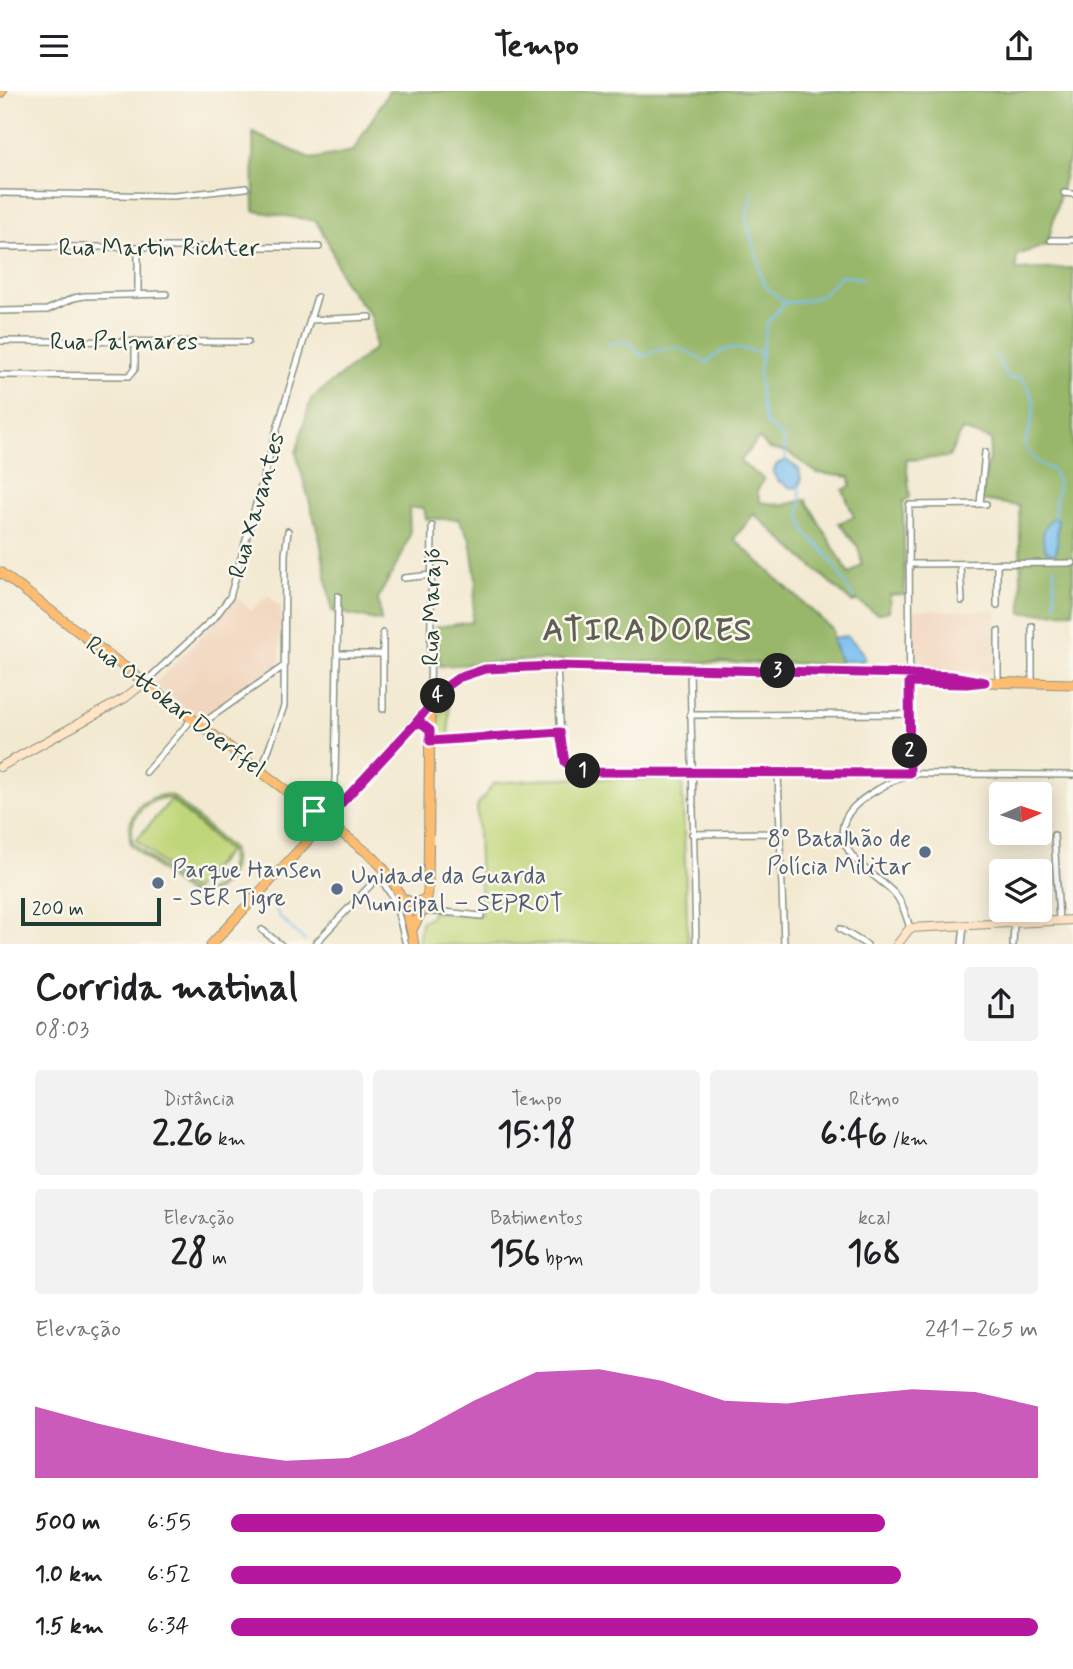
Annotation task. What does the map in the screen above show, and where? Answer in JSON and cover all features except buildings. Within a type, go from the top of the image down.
[{"type":"main road","name":"Rua Ottokar Doerffel","points":[[0,572],[370,854],[403,899],[414,944]]},
{"type":"main road","points":[[211,944],[451,683],[471,672],[505,666],[556,666],[909,679],[952,676],[985,682],[1073,684]]},
{"type":"main road","name":"Rua Marajó","points":[[412,930],[427,898],[430,705]]},
{"type":"main road","points":[[414,725],[423,723],[430,730]]},
{"type":"main road","points":[[314,811],[335,810]]},
{"type":"main road","points":[[403,899],[415,903],[427,898]]},
{"type":"street","points":[[0,193],[174,196],[246,188]]},
{"type":"street","points":[[1064,194],[1073,194]]},
{"type":"street","points":[[1051,240],[1073,240]]},
{"type":"street","name":"Rua Martin Richter","points":[[0,247],[319,247]]},
{"type":"street","points":[[138,247],[138,295]]},
{"type":"street","points":[[0,311],[47,310],[78,297],[166,294]]},
{"type":"street","name":"Rua Xavantes","points":[[145,683],[215,617],[230,597],[317,297]]},
{"type":"street","points":[[310,320],[370,317]]},
{"type":"street","name":"Rua Palmares","points":[[0,341],[248,342]]},
{"type":"street","points":[[0,376],[125,377],[133,373],[136,363],[135,341]]},
{"type":"street","points":[[910,773],[909,505],[983,504],[985,452]]},
{"type":"street","name":"Rua Marajó","points":[[430,705],[432,526]]},
{"type":"street","points":[[261,771],[282,712],[285,554],[289,531]]},
{"type":"street","points":[[997,563],[997,605]]},
{"type":"street","points":[[909,564],[1073,563]]},
{"type":"street","points":[[960,564],[962,601]]},
{"type":"street","points":[[404,578],[432,575]]},
{"type":"street","points":[[335,810],[329,797],[335,781],[338,596]]},
{"type":"street","points":[[1032,626],[1032,683]]},
{"type":"street","points":[[998,631],[998,682]]},
{"type":"street","points":[[383,633],[383,709]]},
{"type":"street","points":[[337,654],[383,653]]},
{"type":"street","points":[[146,772],[196,722],[284,666]]},
{"type":"street","points":[[556,666],[562,757],[569,767],[587,772],[1073,775]]},
{"type":"street","points":[[690,669],[696,944],[705,944]]},
{"type":"street","points":[[0,767],[132,693],[145,683]]},
{"type":"street","points":[[690,715],[909,714]]},
{"type":"street","points":[[430,741],[560,732]]},
{"type":"street","points":[[778,773],[784,944]]},
{"type":"street","points":[[910,773],[862,797],[849,814],[844,827],[847,845],[853,857],[896,895],[910,928]]},
{"type":"street","points":[[692,834],[780,833]]},
{"type":"street","points":[[1054,835],[1059,920]]},
{"type":"street","points":[[314,944],[384,876],[395,901],[406,944]]},
{"type":"street","points":[[422,912],[481,916]]},
{"type":"street","points":[[897,944],[910,928],[1073,920]]},
{"type":"street","points":[[1013,944],[1014,923]]},
{"type":"street","points":[[962,944],[964,925]]},
{"type":"street","points":[[840,929],[867,944]]},
{"type":"street","points":[[262,930],[281,944]]},
{"type":"shaded area","points":[[234,594],[251,611],[268,595],[281,608],[279,664],[205,720],[201,720],[154,684],[218,620]]},
{"type":"shaded area","points":[[912,610],[996,611],[997,673],[919,670],[914,662]]},
{"type":"green space","points":[[389,91],[1073,91],[1073,143],[1047,245],[1017,255],[1016,270],[1073,268],[1073,612],[1022,613],[1019,506],[981,500],[992,440],[962,430],[949,457],[906,460],[910,497],[903,502],[905,595],[890,595],[889,611],[877,614],[856,600],[853,603],[754,514],[734,539],[833,630],[833,642],[841,664],[531,660],[440,666],[436,627],[472,622],[476,580],[470,539],[458,519],[426,519],[424,508],[409,508],[410,534],[402,555],[378,598],[381,621],[332,611],[320,540],[296,453],[311,399],[375,348],[372,317],[343,281],[329,244],[316,221],[254,211],[253,133],[312,159],[353,151]],"holes":[[[759,438],[769,449],[787,452],[817,473],[850,477],[851,486],[843,490],[854,517],[839,523],[858,547],[862,564],[849,574],[806,500],[783,505],[760,502],[757,491],[764,479],[740,462]]]},
{"type":"green space","points":[[449,706],[449,736],[434,736],[434,721]]},
{"type":"green space","points":[[557,778],[682,780],[688,944],[418,944],[421,922],[431,916],[431,912],[481,916],[477,806],[494,783]]},
{"type":"green space","points":[[173,796],[233,850],[232,869],[224,884],[210,893],[191,897],[131,845],[130,827],[135,812],[146,801]],"holes":[[[172,799],[230,851],[226,876],[209,891],[192,894],[133,843],[132,827],[142,808],[155,800]]]},
{"type":"green space","points":[[171,800],[228,851],[193,891],[136,840]]},
{"type":"water","points":[[786,460],[799,469],[799,487],[791,488],[777,480],[773,472],[777,464]]},
{"type":"water","points":[[1054,517],[1058,520],[1057,551],[1053,554],[1047,552],[1043,538],[1047,524]]},
{"type":"water","points":[[846,636],[860,648],[864,661],[840,661],[833,641],[834,638]]},
{"type":"waterway","points":[[753,190],[746,218],[764,285],[784,302]]},
{"type":"waterway","points":[[786,460],[784,439],[766,423],[761,402],[759,369],[767,323],[785,303],[817,297],[841,275],[862,279]]},
{"type":"waterway","points":[[609,344],[629,341],[642,356],[675,347],[688,351],[706,363],[727,349],[761,352]]},
{"type":"waterway","points":[[996,356],[1008,378],[1021,378],[1032,395],[1033,418],[1025,445],[1034,459],[1054,472],[1058,483],[1054,517]]},
{"type":"waterway","points":[[799,487],[799,515],[807,534],[827,554],[854,598]]},
{"type":"waterway","points":[[1053,554],[1053,559]]},
{"type":"waterway","points":[[1054,567],[1055,604]]},
{"type":"waterway","points":[[273,902],[279,916],[305,941]]},
{"type":"place","name":"8º Batalhão de Polícia Militar","points":[[925,852]]},
{"type":"place","name":"Parque Hansen - SER Tigre","points":[[158,883]]},
{"type":"place","name":"Unidade da Guarda Municipal – SEPROT","points":[[337,889]]},
{"type":"district","name":"ATIRADORES","points":[[648,629]]},
{"type":"route","points":[[314,811],[326,820],[381,762],[414,725],[444,688],[458,678],[485,669],[556,666],[909,674],[952,676],[985,682],[909,683],[910,773],[587,772],[575,770],[565,762],[562,757],[560,732],[430,741],[430,730],[425,724],[418,723],[414,725],[335,810],[314,811]]}]
